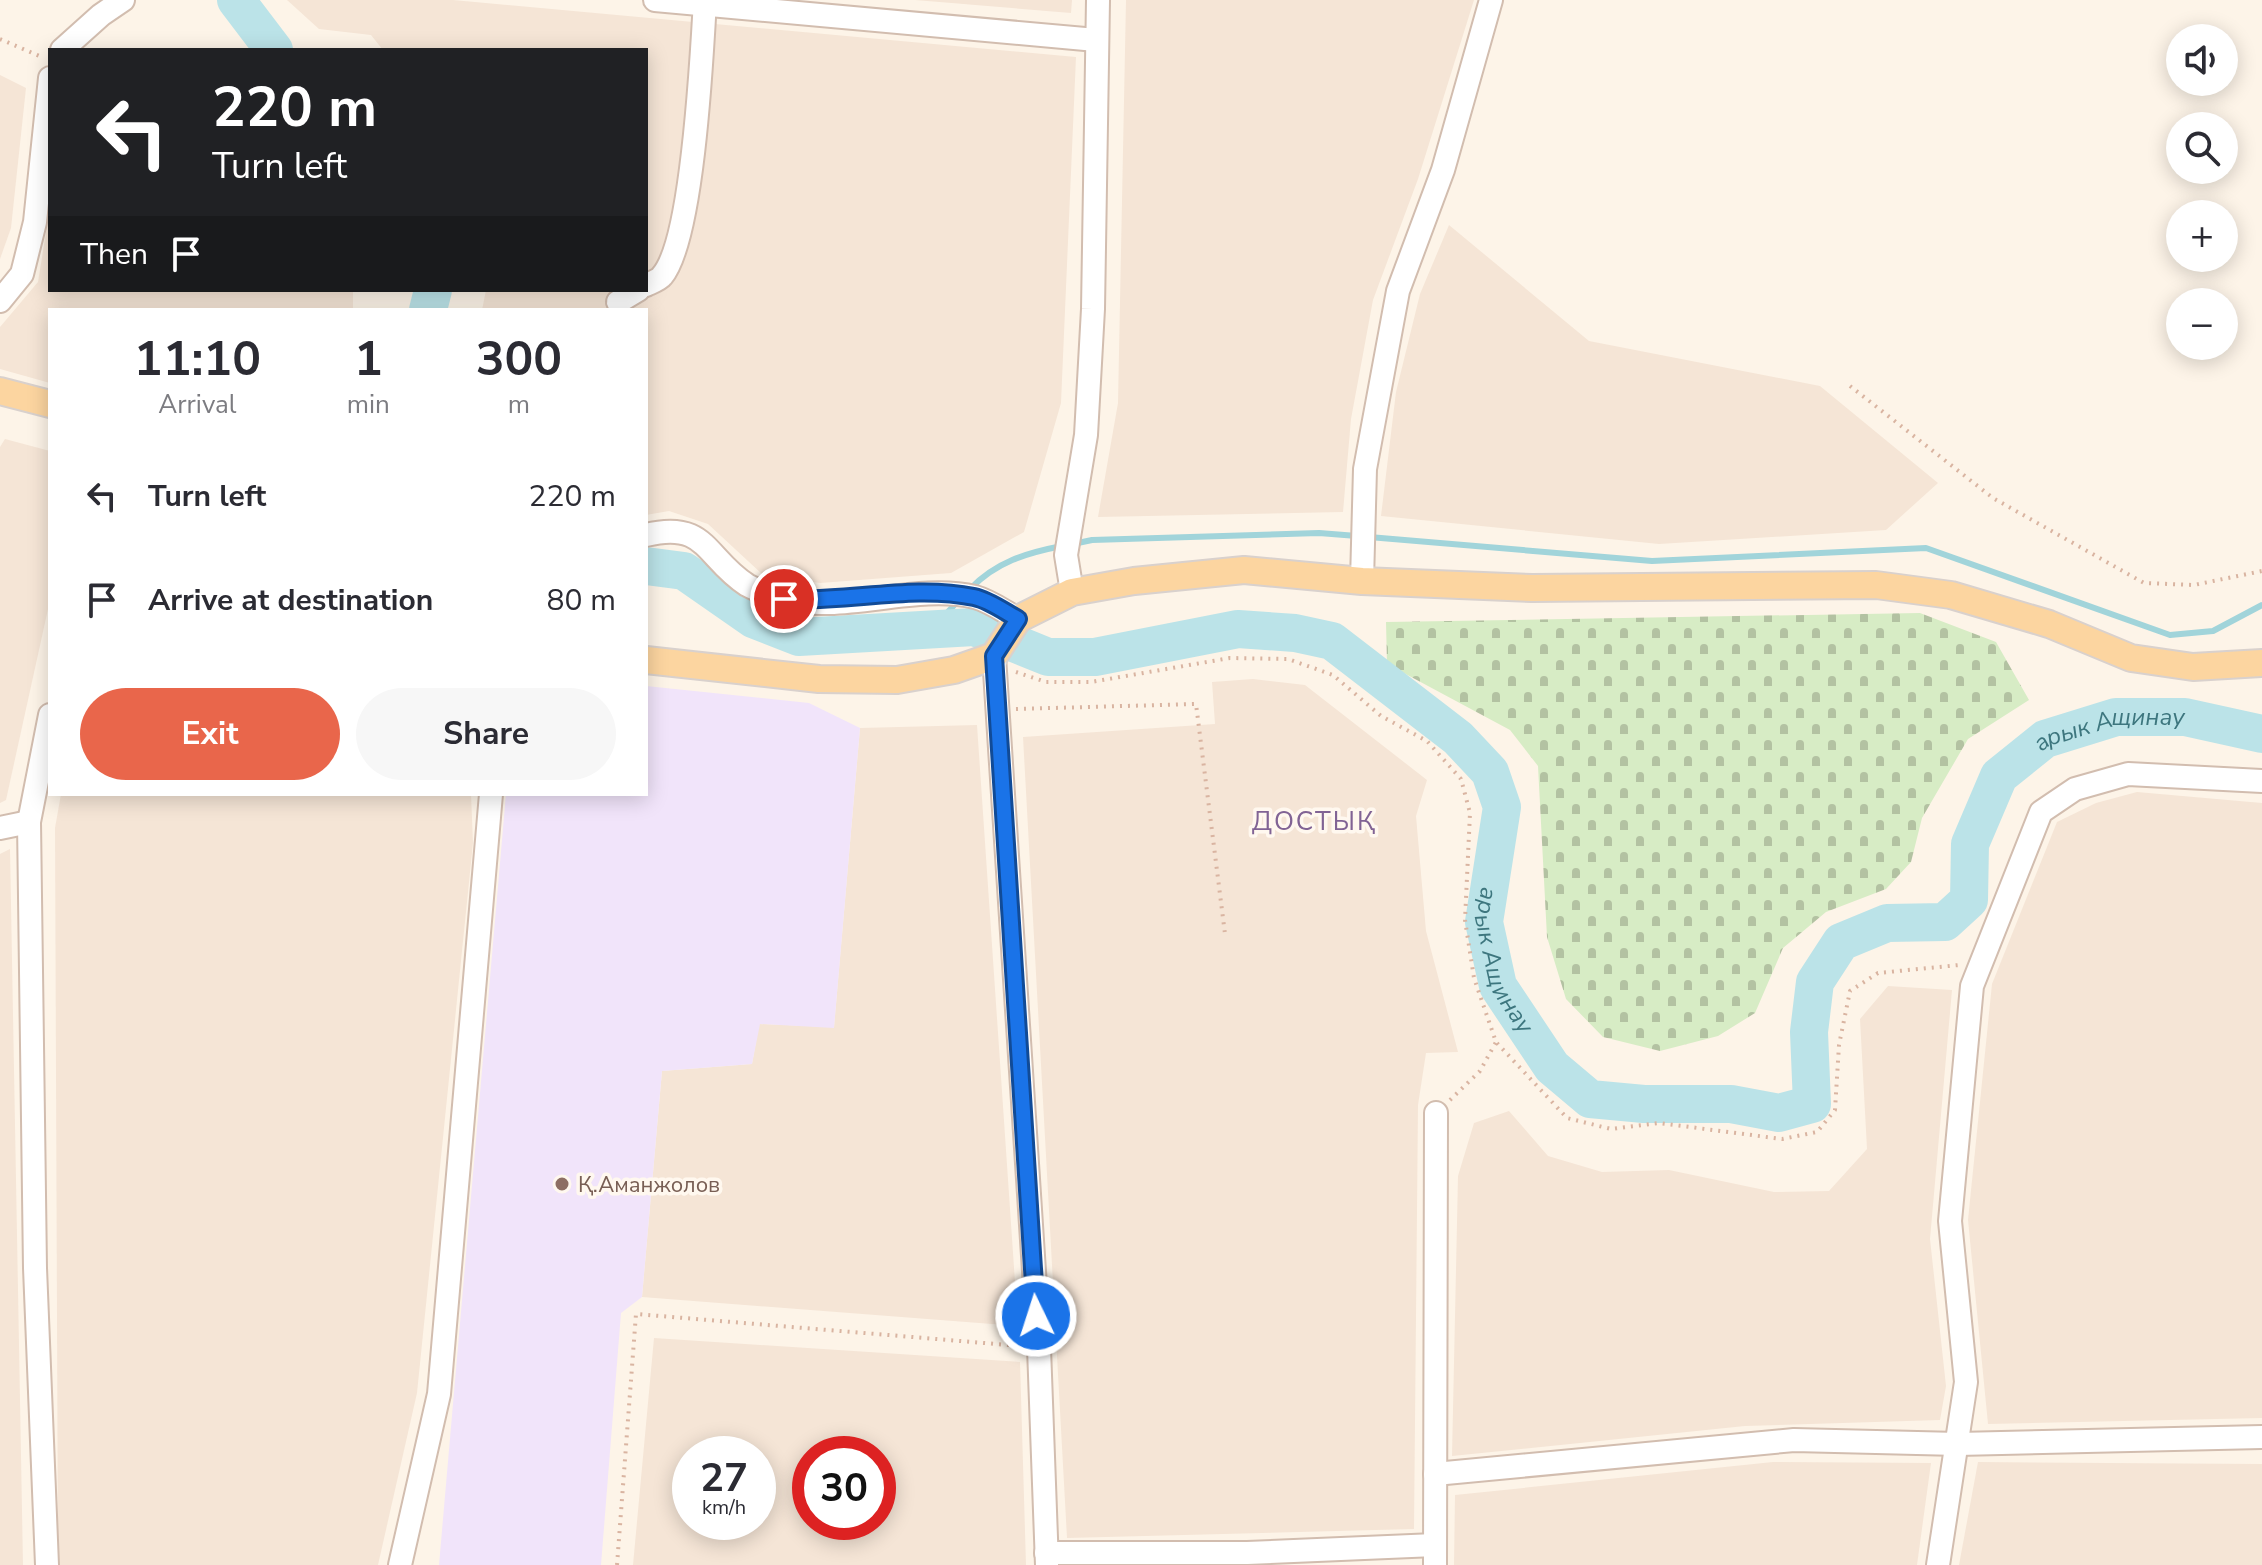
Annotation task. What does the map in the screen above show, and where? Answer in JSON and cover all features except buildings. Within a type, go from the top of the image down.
[{"type":"main road","points":[[0,391],[48,403]]},
{"type":"main road","points":[[648,660],[819,679],[897,680],[954,670],[994,656],[1018,619],[1072,592],[1134,581],[1244,570],[1362,581],[1532,588],[1876,585],[1951,595],[2049,624],[2131,658],[2193,667],[2262,663]]},
{"type":"street","points":[[64,48],[123,0]]},
{"type":"street","points":[[655,0],[705,2],[1096,40]]},
{"type":"street","points":[[1072,592],[1066,555],[1086,435],[1093,309],[1098,0]]},
{"type":"street","points":[[1362,581],[1365,469],[1398,291],[1443,170],[1491,0]]},
{"type":"street","points":[[648,284],[662,276],[678,239],[696,130],[705,2]]},
{"type":"street","points":[[0,301],[22,274],[35,222],[48,97]]},
{"type":"street","points":[[618,302],[635,292]]},
{"type":"street","points":[[648,535],[673,529],[700,540],[747,585],[784,599],[821,602],[939,593],[978,598],[1018,619]]},
{"type":"street","points":[[994,656],[1039,1348],[1047,1559],[1247,1553],[1435,1555],[1436,1113]]},
{"type":"street","points":[[47,1565],[35,1268],[29,822],[48,725]]},
{"type":"street","points":[[1938,1565],[1966,1382],[1950,1221],[1972,986],[2041,812],[2075,789],[2128,774],[2262,781]]},
{"type":"street","points":[[400,1565],[439,1394],[491,796]]},
{"type":"street","points":[[0,828],[29,822]]},
{"type":"street","points":[[1435,1474],[1794,1440],[1958,1444],[2262,1437]]},
{"type":"path","points":[[0,39],[48,59]]},
{"type":"path","points":[[1850,386],[1993,498],[2144,583],[2194,585],[2262,571]]},
{"type":"path","points":[[994,656],[1020,675],[1061,682],[1091,682],[1230,658],[1288,659],[1333,675],[1381,716],[1427,741],[1461,779],[1470,813],[1465,920],[1474,978],[1496,1042],[1567,1118],[1611,1129],[1659,1123],[1782,1139],[1817,1132],[1835,1110],[1839,1045],[1850,991],[1878,973],[1981,963]]},
{"type":"path","points":[[998,710],[1196,704],[1225,934]]},
{"type":"path","points":[[1436,1113],[1480,1071],[1496,1042]]},
{"type":"path","points":[[617,1565],[636,1314],[1039,1348]]},
{"type":"shaded area","points":[[287,0],[453,0],[1076,57],[1061,403],[1024,532],[951,573],[820,583],[762,574],[708,524],[669,511],[648,515],[648,308],[482,308],[486,292],[648,292],[648,48],[381,48],[371,35],[319,29]]},
{"type":"shaded area","points":[[915,0],[1072,0],[1071,13]]},
{"type":"shaded area","points":[[1126,0],[1474,0],[1418,179],[1373,300],[1351,419],[1343,512],[1098,517],[1118,403]]},
{"type":"shaded area","points":[[0,75],[26,88],[11,228],[0,259]]},
{"type":"shaded area","points":[[48,220],[48,292],[353,292],[353,308],[48,308],[48,382],[0,369],[0,327],[38,282]]},
{"type":"shaded area","points":[[1449,225],[1589,341],[1820,386],[1938,483],[1886,530],[1659,544],[1381,516],[1396,392],[1420,294]]},
{"type":"shaded area","points":[[5,439],[48,450],[48,609],[6,800],[0,803],[0,447]]},
{"type":"shaded area","points":[[1253,679],[1305,685],[1427,780],[1416,816],[1426,931],[1458,1052],[1426,1053],[1418,1105],[1414,1529],[1067,1538],[1023,737],[1215,724],[1212,682]]},
{"type":"shaded area","name":"Қ.Аманжолов","points":[[648,686],[809,703],[860,728],[834,1028],[760,1024],[752,1064],[662,1071],[642,1297],[621,1313],[601,1565],[439,1565],[506,796],[648,796]]},
{"type":"shaded area","points":[[977,725],[1018,1326],[642,1297],[662,1071],[752,1064],[759,1024],[834,1027],[860,728]]},
{"type":"shaded area","points":[[2137,792],[2262,803],[2262,1418],[1988,1424],[1968,1220],[1992,984],[2057,822],[2096,803]]},
{"type":"shaded area","points":[[61,796],[471,796],[473,843],[417,1393],[378,1565],[58,1565],[55,828]]},
{"type":"shaded area","points":[[10,849],[23,1565],[0,1565],[0,854]]},
{"type":"shaded area","points":[[1888,986],[1952,990],[1930,1239],[1946,1386],[1940,1420],[1745,1426],[1452,1456],[1458,1176],[1474,1123],[1509,1111],[1548,1156],[1602,1172],[1669,1170],[1774,1192],[1829,1191],[1867,1149],[1860,1019]]},
{"type":"shaded area","points":[[654,1338],[1020,1362],[1026,1565],[633,1565]]},
{"type":"shaded area","points":[[1773,1462],[1931,1463],[1917,1565],[1454,1565],[1455,1495]]},
{"type":"shaded area","points":[[1978,1462],[2262,1464],[2262,1565],[1959,1565]]},
{"type":"green space","points":[[1920,613],[1996,642],[2029,700],[1968,739],[1922,818],[1911,862],[1886,889],[1826,912],[1783,948],[1755,1013],[1718,1036],[1660,1051],[1603,1037],[1566,999],[1547,937],[1538,766],[1510,730],[1387,664],[1386,622]]},
{"type":"waterway","name":"арык Ащинау","points":[[236,0],[272,48]]},
{"type":"waterway","name":"арык Ащинау","points":[[428,308],[432,292]]},
{"type":"waterway","points":[[1073,544],[1092,540],[1319,533],[1357,536]]},
{"type":"waterway","points":[[1369,537],[1652,561],[1926,548],[2170,635],[2213,631],[2262,605]]},
{"type":"waterway","points":[[970,589],[1001,565],[1062,546]]},
{"type":"waterway","name":"арык Ащинау","points":[[648,566],[684,571],[753,619],[799,637],[974,627],[1048,657],[1095,657],[1238,629],[1295,633],[1332,641],[1458,738],[1490,772],[1502,807],[1484,922],[1498,986],[1552,1067],[1590,1099],[1644,1104],[1731,1104],[1779,1113],[1812,1104],[1809,1032],[1815,982],[1841,942],[1887,923],[1945,922],[1969,900],[1970,844],[1999,776],[2045,739],[2116,717],[2185,717],[2262,734]]},
{"type":"waterway","points":[[932,629],[959,600]]},
{"type":"place","name":"Қ.Аманжолов","points":[[562,1184]]},
{"type":"district","name":"ДОСТЫҚ","points":[[1314,821]]},
{"type":"route","points":[[784,599],[821,602],[939,593],[978,598],[1018,619],[994,656],[1036,1316]]}]
